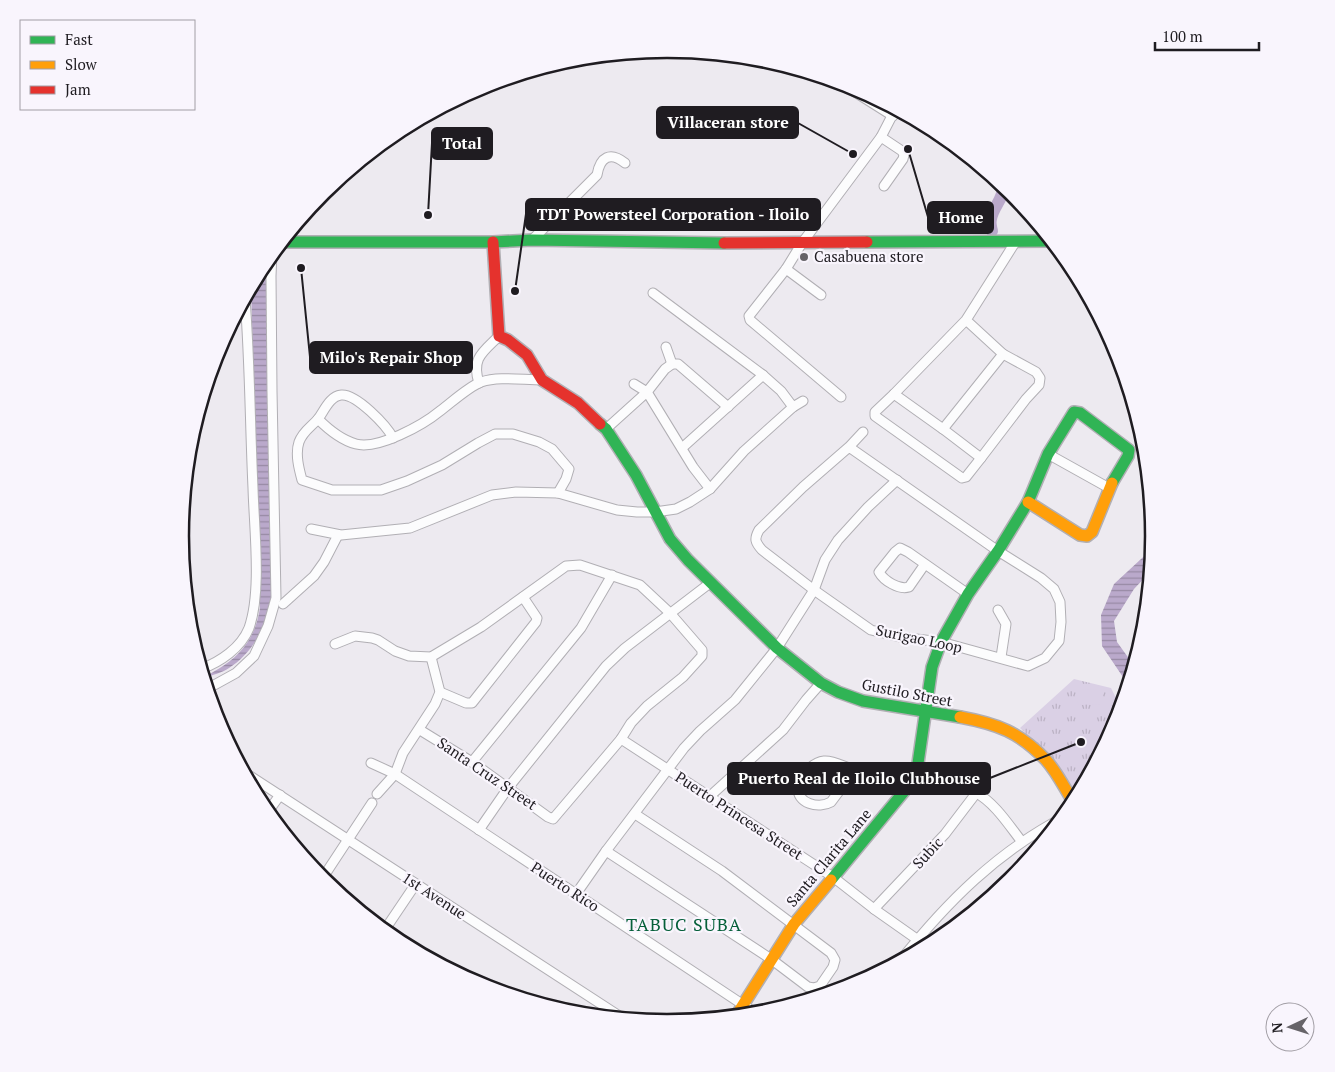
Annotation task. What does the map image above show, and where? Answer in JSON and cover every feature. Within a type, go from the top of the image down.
[{"type":"street","points":[[841,397],[750,320],[749,316],[786,269],[802,243],[882,137],[893,114]]},
{"type":"street","points":[[882,137],[902,151],[904,155],[884,186]]},
{"type":"street","points":[[532,240],[597,175],[600,163],[606,158],[617,157],[625,163]]},
{"type":"street","points":[[290,242],[493,242],[532,240],[802,243],[1044,241]]},
{"type":"street","points":[[966,320],[1003,354],[1036,372],[1040,378],[1038,385],[966,477],[962,478],[875,416],[875,412],[966,320],[1016,241]]},
{"type":"street","points":[[479,383],[475,366],[481,354],[499,336],[493,242]]},
{"type":"street","points":[[213,686],[236,673],[254,656],[268,626],[276,598],[271,268]]},
{"type":"street","points":[[786,269],[821,295]]},
{"type":"street","points":[[654,293],[763,375],[781,391],[793,407]]},
{"type":"street","points":[[207,666],[222,660],[233,650],[248,630],[253,612],[255,558],[245,311]]},
{"type":"street","points":[[499,336],[508,340],[527,355],[542,380]]},
{"type":"street","points":[[666,347],[672,364]]},
{"type":"street","points":[[943,429],[1003,354]]},
{"type":"street","points":[[606,428],[647,392],[665,369],[672,364],[678,364],[728,407]]},
{"type":"street","points":[[682,448],[763,375]]},
{"type":"street","points":[[318,419],[337,435],[357,445],[372,444],[410,431],[432,418],[479,383],[502,380],[542,380]]},
{"type":"street","name":"Gustilo Street","points":[[542,380],[578,403],[606,428],[636,476],[670,539],[680,552],[777,648],[821,683],[838,692],[863,701],[994,724],[1015,734],[1047,761],[1069,795]]},
{"type":"street","points":[[634,384],[647,392],[693,467],[710,488]]},
{"type":"street","points":[[393,438],[384,423],[370,411],[351,397],[342,394],[337,396],[324,408],[318,419],[305,431],[298,443],[299,469],[302,480],[306,483],[332,490],[381,490],[407,481],[442,465],[478,442],[495,434],[513,434],[539,442],[552,449],[560,457],[569,469],[558,493]]},
{"type":"street","points":[[894,394],[981,458]]},
{"type":"street","points":[[311,529],[338,535],[410,528],[492,495],[516,492],[558,493],[617,510],[655,512],[676,509],[710,488],[744,451],[793,407],[803,401]]},
{"type":"street","points":[[916,777],[932,667],[941,642],[968,594],[998,551],[1028,502],[1048,454],[1070,415],[1074,412],[1080,414],[1129,450],[1128,456],[1109,488],[1092,532],[1087,536],[1080,535],[1028,502]]},
{"type":"street","points":[[863,432],[850,447],[998,551]]},
{"type":"street","name":"Surigao Loop","points":[[850,447],[803,487],[755,537],[756,543],[762,550],[814,590],[871,630],[900,637],[941,642],[1028,666],[1045,658],[1059,641],[1061,622],[1060,602],[1054,589],[1041,578],[998,551]]},
{"type":"street","points":[[1048,454],[1109,488]]},
{"type":"street","points":[[576,894],[684,748],[735,700],[777,648],[814,590],[825,560],[838,540],[868,507],[897,480]]},
{"type":"street","points":[[284,604],[314,576],[324,562],[338,535]]},
{"type":"street","points":[[925,564],[909,587],[906,588],[897,587],[878,572],[894,552],[900,548],[908,552],[968,594]]},
{"type":"street","points":[[335,644],[355,636],[372,638],[409,656],[431,657],[481,627],[566,566],[580,565],[640,585],[670,613],[702,650],[702,656],[682,677],[646,706],[621,739]]},
{"type":"street","points":[[472,762],[581,628],[612,576]]},
{"type":"street","points":[[479,830],[508,788],[606,666],[625,648],[710,583]]},
{"type":"street","points":[[440,692],[466,703],[472,703],[536,622],[537,618],[523,597]]},
{"type":"street","points":[[998,610],[1006,624],[1001,658]]},
{"type":"street","points":[[377,794],[395,774],[404,753],[420,730],[440,692],[431,657]]},
{"type":"street","points":[[709,797],[783,730],[821,683]]},
{"type":"street","name":"Santa Cruz Street","points":[[420,730],[472,762],[553,819],[621,739]]},
{"type":"street","name":"Puerto Princesa Street","points":[[621,739],[833,877],[874,909],[921,941]]},
{"type":"street","points":[[855,770],[831,802],[826,805],[817,806],[800,796],[798,783],[801,776],[818,762],[830,761],[855,770],[916,777],[961,785],[977,792],[1003,816],[1022,842]]},
{"type":"street","name":"Puerto Rico","points":[[371,763],[395,774],[744,1006]]},
{"type":"street","name":"Santa Clarita Lane","points":[[744,1006],[794,924],[916,777]]},
{"type":"street","name":"1st Avenue","points":[[256,780],[415,885],[611,1011]]},
{"type":"street","name":"Subic","points":[[874,909],[946,834],[977,792]]},
{"type":"street","points":[[272,805],[280,795]]},
{"type":"street","points":[[327,872],[372,804]]},
{"type":"street","points":[[606,851],[771,959],[808,987],[820,986],[834,967],[835,960],[831,954],[722,871],[635,814]]},
{"type":"street","points":[[911,948],[964,888],[984,870],[1022,842],[1047,827]]},
{"type":"street","points":[[388,925],[415,885]]},
{"type":"green space","points":[[1074,679],[1111,688],[1117,700],[1097,748],[1073,789],[1050,756],[1020,728]]},
{"type":"green space","points":[[1102,689],[1102,704],[1078,705],[1077,690]]},
{"type":"shaded area","points":[[269,271],[273,597],[263,627],[252,646],[238,662],[226,670],[210,676],[209,675],[238,655],[256,626],[260,608],[251,300]]},
{"type":"shaded area","points":[[1145,555],[1144,579],[1134,589],[1114,621],[1117,642],[1130,660],[1124,679],[1102,646],[1101,615],[1114,584]]},
{"type":"waterway","points":[[992,231],[992,215],[1002,194]]},
{"type":"traffic: fast","points":[[290,242],[493,242],[532,240],[724,243]]},
{"type":"traffic: fast","points":[[867,242],[1044,241]]},
{"type":"traffic: fast","points":[[831,880],[916,777],[932,667],[941,642],[968,594],[998,551],[1028,502],[1048,454],[1074,412],[1080,413],[1129,450],[1128,456],[1112,483]]},
{"type":"traffic: fast","points":[[600,424],[606,429],[636,475],[670,539],[688,560],[777,648],[821,683],[838,692],[863,701],[960,717]]},
{"type":"traffic: slow","points":[[1028,502],[1080,535],[1087,536],[1092,532],[1112,483]]},
{"type":"traffic: slow","points":[[960,717],[997,726],[1027,742],[1050,765],[1069,795]]},
{"type":"traffic: slow","points":[[741,1008],[794,924],[831,880]]},
{"type":"traffic: jam","points":[[493,242],[499,336],[508,340],[527,355],[542,380],[578,403],[600,424]]},
{"type":"traffic: jam","points":[[724,243],[867,242]]},
{"type":"place","name":"Home","points":[[908,149]]},
{"type":"place","name":"Villaceran store","points":[[853,154]]},
{"type":"place","name":"Total","points":[[428,215]]},
{"type":"place","name":"Casabuena store","points":[[804,257]]},
{"type":"place","name":"Milo's Repair Shop","points":[[301,268]]},
{"type":"place","name":"TDT Powersteel Corporation - Iloilo","points":[[515,291]]},
{"type":"place","name":"Puerto Real de Iloilo Clubhouse","points":[[1081,742]]},
{"type":"district","name":"TABUC SUBA","points":[[684,925]]}]
